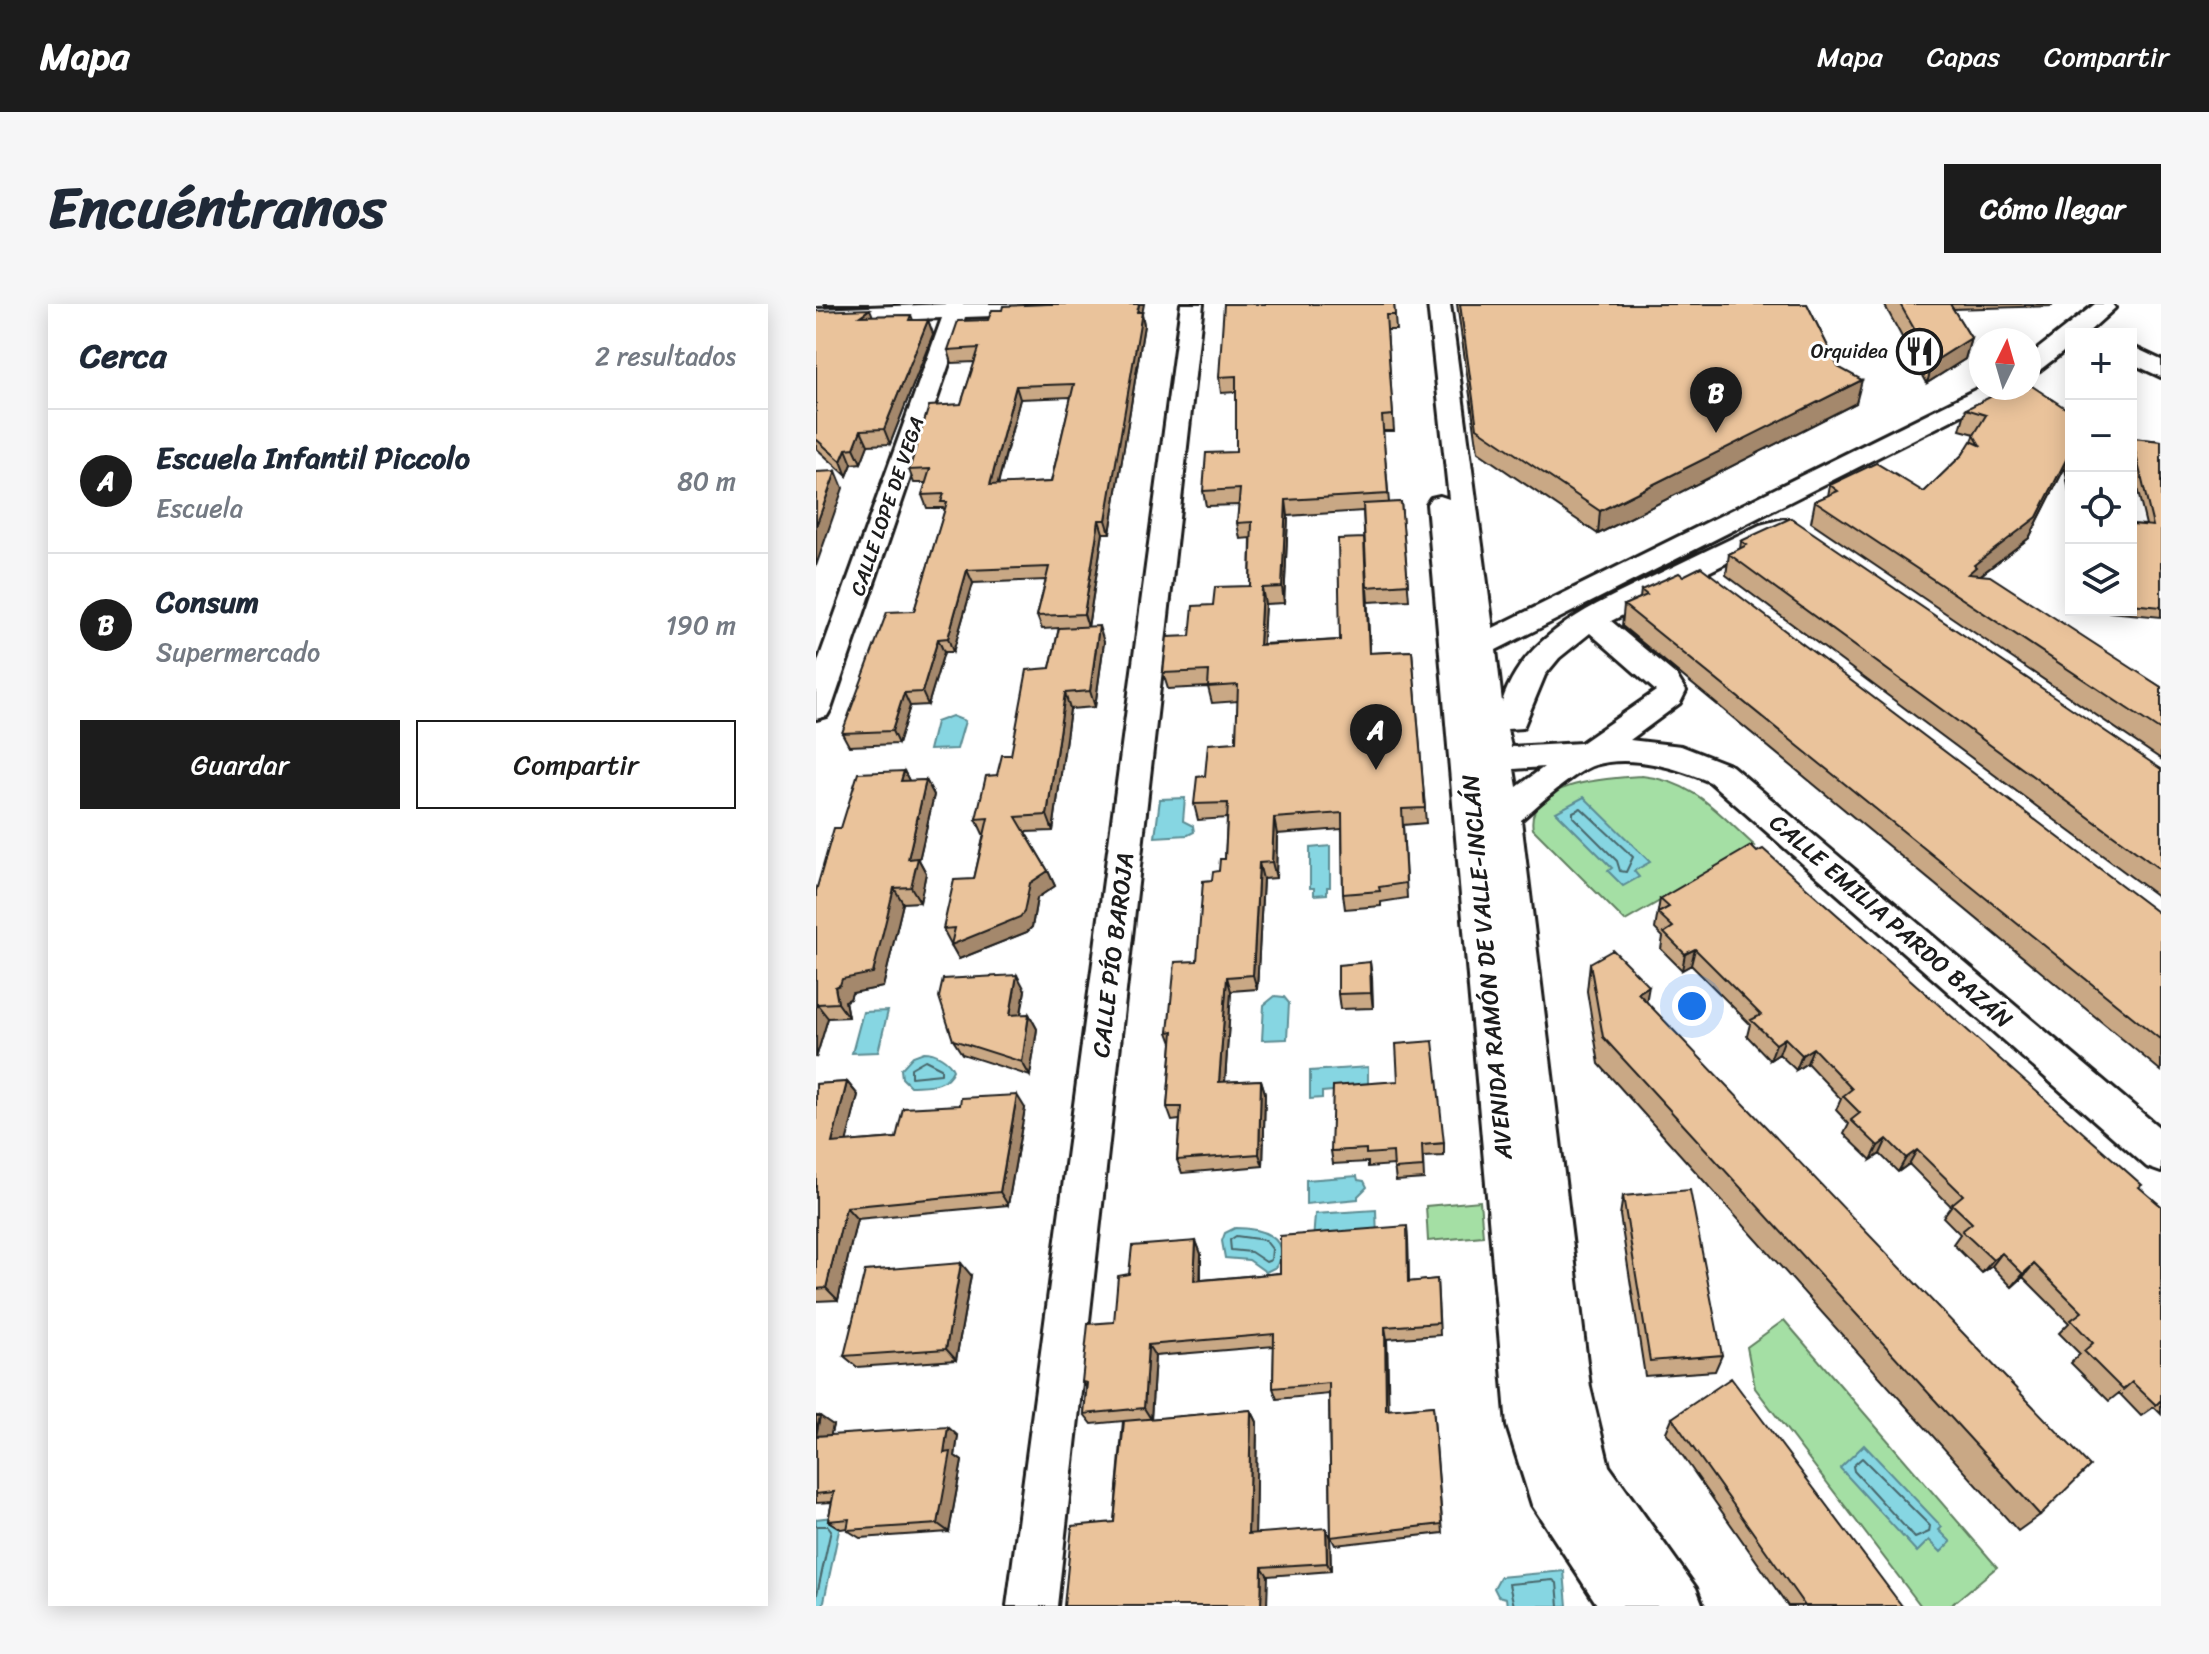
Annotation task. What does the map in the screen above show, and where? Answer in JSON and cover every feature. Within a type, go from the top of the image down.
[{"type":"street","points":[[816,306],[871,304]]},
{"type":"street","points":[[816,316],[957,307],[1122,304]]},
{"type":"street","name":"CALLE PÍO BAROJA","points":[[1032,1606],[1192,304]]},
{"type":"street","name":"AVENIDA RAMÓN DE VALLE-INCLÁN","points":[[1419,304],[1482,759],[1530,1426],[1549,1488],[1627,1606]]},
{"type":"street","name":"AVENIDA RAMÓN DE VALLE-INCLÁN","points":[[1439,304],[1469,652],[1500,714],[1482,759],[1503,817],[1567,1387],[1588,1477],[1678,1606]]},
{"type":"street","points":[[2107,306],[2103,319],[2107,328]]},
{"type":"street","points":[[2079,328],[2107,306]]},
{"type":"street","name":"CALLE LOPE DE VEGA","points":[[816,709],[957,307]]},
{"type":"street","points":[[2041,360],[2065,339]]},
{"type":"street","points":[[2041,365],[2065,355]]},
{"type":"street","points":[[2137,356],[2161,370]]},
{"type":"street","points":[[1469,652],[1974,400]]},
{"type":"street","points":[[1593,752],[1500,714],[1517,697],[1534,668],[1558,642],[1591,619],[1780,527],[1799,529],[1815,540]]},
{"type":"street","points":[[1694,568],[1719,587]]},
{"type":"street","points":[[1503,817],[1531,791],[1593,752],[1663,701],[1671,691],[1665,682],[1591,619]]},
{"type":"street","name":"CALLE EMILIA PARDO BAZÁN","points":[[1482,759],[1593,752],[1664,753],[1701,764],[1721,774],[2161,1154]]},
{"type":"green space","points":[[1642,776],[1676,784],[1704,800],[1755,846],[1625,921],[1533,829],[1534,813],[1542,801],[1573,785]]},
{"type":"green space","points":[[1480,1201],[1483,1236],[1428,1241],[1426,1206]]},
{"type":"green space","points":[[1784,1320],[1997,1567],[1950,1606],[1921,1606],[1755,1388],[1747,1347]]},
{"type":"water","points":[[952,716],[965,721],[957,749],[929,750],[936,722]]},
{"type":"water","points":[[1584,797],[1650,862],[1634,871],[1639,877],[1623,886],[1608,871],[1612,868],[1556,812]]},
{"type":"water","points":[[1185,798],[1183,821],[1193,826],[1194,832],[1155,837],[1160,799]]},
{"type":"water","points":[[1330,846],[1330,887],[1327,887],[1327,894],[1314,895],[1314,888],[1310,888],[1310,848]]},
{"type":"water","points":[[1275,996],[1284,997],[1289,1003],[1287,1039],[1262,1040],[1264,1005]]},
{"type":"water","points":[[888,1011],[878,1052],[852,1053],[863,1012]]},
{"type":"water","points":[[924,1052],[941,1057],[953,1070],[940,1083],[910,1086],[902,1078],[901,1069],[913,1056]]},
{"type":"water","points":[[1368,1067],[1368,1088],[1322,1092],[1322,1098],[1310,1099],[1310,1071]]},
{"type":"water","points":[[1357,1176],[1367,1187],[1358,1199],[1306,1204],[1306,1180]]},
{"type":"water","points":[[1376,1210],[1377,1238],[1313,1242],[1315,1214]]},
{"type":"water","points":[[1235,1228],[1263,1232],[1276,1241],[1280,1256],[1276,1267],[1266,1272],[1249,1260],[1225,1258],[1222,1241],[1225,1233]]},
{"type":"water","points":[[1864,1445],[1942,1527],[1939,1530],[1951,1542],[1941,1552],[1929,1540],[1917,1552],[1840,1468]]},
{"type":"water","points":[[842,1516],[823,1606],[816,1606],[816,1519]]},
{"type":"water","points":[[1564,1571],[1567,1606],[1507,1606],[1506,1598],[1498,1596],[1494,1588],[1500,1577]]},
{"type":"building","points":[[1139,304],[1137,312],[1142,312],[1106,520],[1099,520],[1084,614],[1037,616],[1049,567],[967,570],[948,638],[938,639],[922,692],[904,693],[892,731],[842,733],[887,612],[914,611],[947,502],[941,502],[944,494],[922,495],[930,469],[909,470],[929,406],[961,404],[979,348],[948,350],[958,321],[988,320],[992,310],[1002,310],[1003,306]],"holes":[[[1074,384],[1051,482],[990,485],[1016,386]]]},
{"type":"building","points":[[1224,304],[1394,304],[1395,315],[1386,315],[1393,415],[1382,416],[1388,494],[1286,500],[1282,587],[1262,588],[1259,645],[1340,640],[1338,539],[1364,538],[1369,653],[1412,651],[1425,808],[1402,809],[1406,883],[1379,887],[1380,891],[1343,894],[1342,813],[1274,818],[1272,862],[1259,863],[1253,975],[1227,977],[1219,1082],[1261,1080],[1259,1154],[1177,1160],[1181,1107],[1167,1107],[1173,1031],[1168,1032],[1175,962],[1197,961],[1203,881],[1212,880],[1213,872],[1219,871],[1220,859],[1225,859],[1228,803],[1194,804],[1197,777],[1205,776],[1208,744],[1236,742],[1238,685],[1208,687],[1209,671],[1163,673],[1167,637],[1190,636],[1193,606],[1213,605],[1215,587],[1250,586],[1252,522],[1237,523],[1240,489],[1203,491],[1206,453],[1236,452],[1236,376],[1219,377]]},
{"type":"building","points":[[1460,304],[1807,304],[1838,367],[1862,380],[1600,511],[1477,428]]},
{"type":"building","points":[[1900,304],[1950,304],[1969,335],[1969,339],[1933,362]]},
{"type":"building","points":[[870,309],[860,316],[911,315],[909,320],[928,320],[884,429],[861,430],[854,448],[846,449],[841,461],[816,439],[816,311]]},
{"type":"building","points":[[2041,392],[2065,408],[2065,462],[2037,517],[1974,565],[1976,567],[1968,574],[1990,576],[2161,687],[2161,731],[1815,501],[1838,491],[1830,485],[1876,463],[1924,492],[1963,454],[1971,441],[1980,445],[1974,435],[1986,415],[1966,409],[1984,400],[2041,400]]},
{"type":"building","points":[[2137,439],[2161,441],[2161,607],[2137,605],[2137,525],[2153,526],[2137,459]]},
{"type":"building","points":[[836,471],[816,526],[816,472]]},
{"type":"building","points":[[1401,502],[1408,584],[1367,587],[1363,504]]},
{"type":"building","points":[[1791,518],[2161,769],[2161,870],[1729,554],[1747,545],[1741,541]]},
{"type":"building","points":[[1701,567],[2161,915],[2161,1040],[1624,605],[1647,595],[1641,590]]},
{"type":"building","points":[[1099,626],[1090,691],[1065,693],[1047,815],[1016,817],[1048,871],[1030,883],[1024,912],[1020,917],[951,945],[955,928],[943,929],[954,880],[974,879],[988,818],[976,819],[986,776],[997,775],[1002,755],[1011,755],[1027,670],[1050,668],[1059,628]]},
{"type":"building","points":[[904,771],[901,781],[926,780],[908,859],[918,858],[911,887],[894,888],[873,973],[842,979],[840,985],[835,987],[838,1003],[817,1004],[816,1008],[816,891],[834,828],[841,828],[858,773]]},
{"type":"building","points":[[1751,846],[1757,852],[1763,849],[2142,1185],[2139,1187],[2161,1206],[2161,1400],[2156,1405],[2132,1382],[2123,1390],[2084,1351],[2093,1343],[2071,1320],[2082,1312],[2034,1264],[2023,1274],[2002,1253],[1993,1260],[1962,1231],[1972,1223],[1952,1204],[1963,1195],[1917,1150],[1906,1158],[1887,1139],[1878,1146],[1851,1120],[1860,1113],[1843,1096],[1852,1089],[1813,1048],[1802,1055],[1785,1038],[1776,1044],[1751,1020],[1761,1015],[1695,949],[1685,954],[1664,933],[1673,927],[1658,913],[1669,907],[1660,899]]},
{"type":"building","points":[[1613,950],[1649,986],[1638,993],[2090,1466],[2040,1515],[1603,1037],[1590,963]]},
{"type":"building","points":[[1370,962],[1371,993],[1338,994],[1338,965]]},
{"type":"building","points":[[1017,975],[1010,1015],[1029,1014],[1022,1062],[953,1040],[939,997],[943,979]]},
{"type":"building","points":[[1433,1041],[1444,1143],[1422,1145],[1423,1167],[1394,1169],[1393,1152],[1366,1154],[1366,1149],[1331,1151],[1333,1086],[1398,1081],[1396,1044]]},
{"type":"building","points":[[847,1082],[832,1143],[896,1138],[903,1108],[960,1105],[961,1098],[1017,1095],[1000,1192],[846,1207],[826,1288],[816,1289],[816,1084]]},
{"type":"building","points":[[1690,1190],[1722,1355],[1650,1361],[1623,1196]]},
{"type":"building","points":[[1407,1226],[1408,1282],[1437,1279],[1439,1323],[1385,1327],[1386,1410],[1433,1406],[1442,1524],[1331,1537],[1329,1383],[1273,1388],[1274,1334],[1148,1345],[1144,1408],[1084,1414],[1087,1383],[1082,1382],[1088,1324],[1114,1322],[1118,1276],[1129,1274],[1132,1246],[1196,1241],[1194,1281],[1280,1273],[1280,1236]]},
{"type":"building","points":[[961,1263],[946,1349],[844,1356],[865,1271]]},
{"type":"building","points":[[1731,1378],[1902,1606],[1805,1606],[1672,1418]]},
{"type":"building","points":[[1251,1410],[1248,1534],[1326,1528],[1327,1563],[1262,1567],[1261,1606],[1064,1606],[1072,1526],[1114,1522],[1124,1421]]},
{"type":"building","points":[[948,1427],[944,1453],[951,1452],[938,1524],[847,1530],[849,1519],[828,1521],[834,1492],[816,1494],[816,1436]]},
{"type":"place","name":"Orquidea","points":[[1919,351]]},
{"type":"place","name":"Consum","points":[[1716,433]]},
{"type":"place","name":"Escuela Infantil Piccolo","points":[[1376,770]]}]
